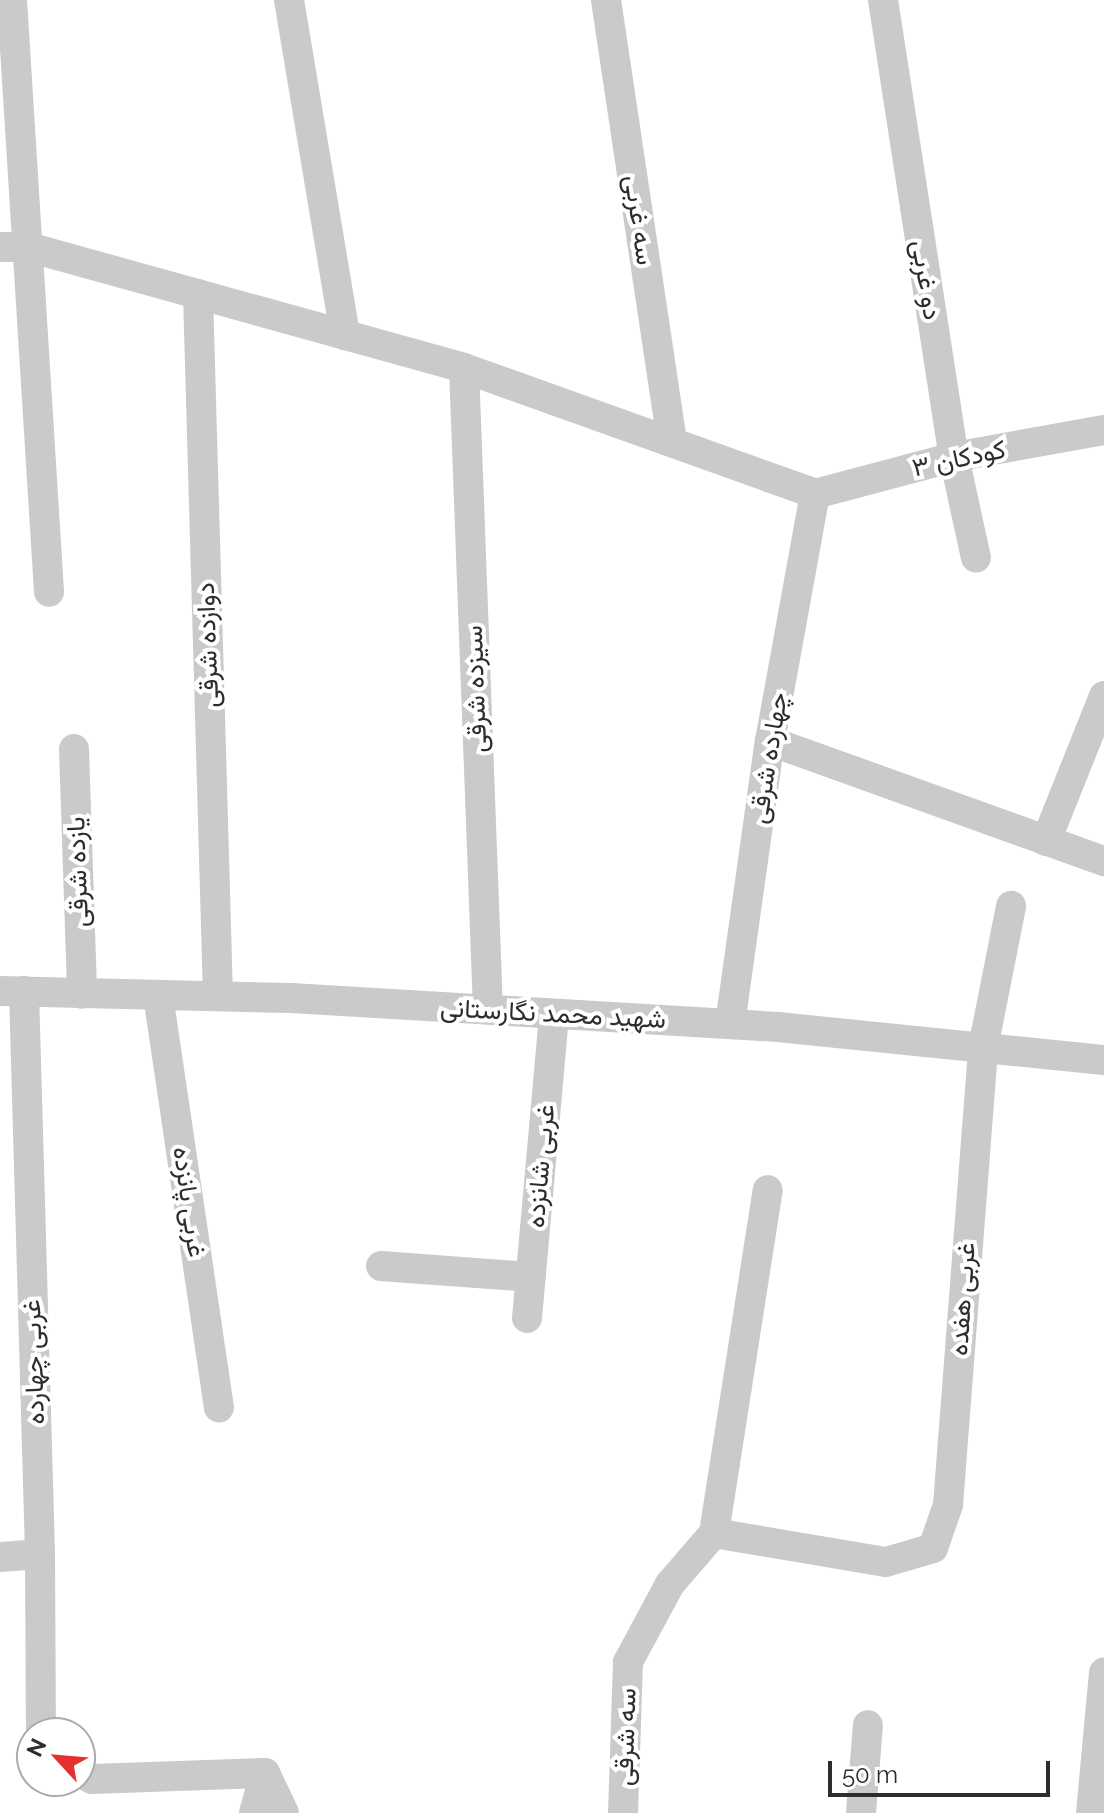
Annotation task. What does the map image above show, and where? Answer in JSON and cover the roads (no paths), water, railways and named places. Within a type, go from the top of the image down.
[{"type":"street","points":[[12,0],[14,247],[49,592]]},
{"type":"street","points":[[289,0],[345,335]]},
{"type":"street","name":"سه غربی","points":[[606,0],[672,440]]},
{"type":"street","name":"دو غربی","points":[[883,0],[954,457],[976,558]]},
{"type":"street","points":[[14,247],[464,368],[672,440],[815,494]]},
{"type":"street","name":"دوازده شرقی","points":[[198,294],[218,996]]},
{"type":"street","name":"سیزده شرقی","points":[[464,368],[488,1010]]},
{"type":"street","name":"کودکان ۳","points":[[815,494],[954,457],[1104,430]]},
{"type":"street","name":"چهارده شرقی","points":[[730,1024],[770,741],[815,494]]},
{"type":"street","points":[[1046,841],[1103,700]]},
{"type":"street","points":[[770,741],[1104,861]]},
{"type":"street","name":"یازده شرقی","points":[[74,749],[82,994]]},
{"type":"street","name":"غربی هفده","points":[[714,1533],[886,1562],[933,1548],[948,1505],[983,1048],[1011,906]]},
{"type":"street","name":"شهید محمد نگارستانی","points":[[12,991],[218,996],[730,1024],[1104,1060]]},
{"type":"street","name":"غربی چهارده","points":[[12,991],[40,1554],[41,1717]]},
{"type":"street","name":"غربی پانزده","points":[[158,995],[219,1408]]},
{"type":"street","name":"غربی شانزده","points":[[527,1318],[554,1014]]},
{"type":"street","points":[[714,1533],[768,1190]]},
{"type":"street","points":[[381,1266],[531,1277]]},
{"type":"street","name":"سه شرقی","points":[[623,1813],[628,1662],[670,1584],[714,1533]]},
{"type":"street","points":[[0,1557],[40,1554]]},
{"type":"street","points":[[1091,1813],[1104,1673]]},
{"type":"street","points":[[861,1813],[868,1725]]},
{"type":"street","points":[[96,1779],[265,1773]]},
{"type":"street","points":[[254,1813],[265,1773]]},
{"type":"street","points":[[265,1773],[284,1813]]}]
